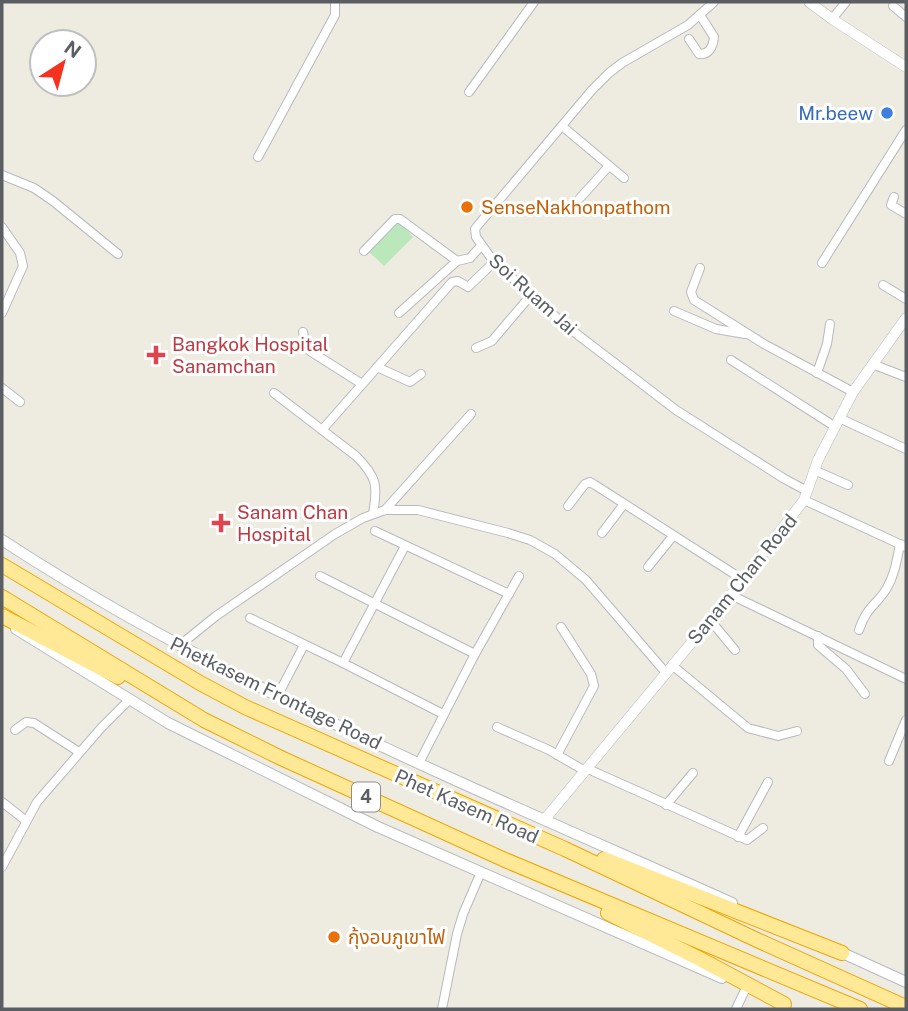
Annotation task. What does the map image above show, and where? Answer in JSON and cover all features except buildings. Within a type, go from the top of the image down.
[{"type":"highway","name":"Phet Kasem Road","points":[[2,565],[200,683],[246,707],[517,827],[906,1007]]},
{"type":"highway","name":"Phet Kasem Road","points":[[2,597],[204,720],[530,871],[860,1009]]},
{"type":"highway","points":[[2,618],[204,720]]},
{"type":"highway","points":[[517,827],[650,875],[765,924],[842,953]]},
{"type":"highway","points":[[530,871],[790,1007]]},
{"type":"main road","name":"Phetkasem Frontage Road","points":[[2,540],[62,580],[278,695],[419,763],[906,982]]},
{"type":"main road","name":"4","points":[[2,618],[168,723],[378,827],[790,1007]]},
{"type":"street","points":[[258,157],[335,15],[335,2]]},
{"type":"street","points":[[469,92],[534,2]]},
{"type":"street","name":"Soi Ruam Jai","points":[[714,2],[688,25],[616,68],[592,90],[475,229],[475,237],[494,262],[565,325],[676,410],[783,478],[805,496],[903,546]]},
{"type":"street","points":[[809,2],[824,6],[832,19],[906,67]]},
{"type":"street","points":[[832,19],[846,2]]},
{"type":"street","points":[[892,6],[906,18]]},
{"type":"street","points":[[689,39],[699,54],[704,55],[713,44],[715,37],[700,15]]},
{"type":"street","points":[[562,126],[624,178]]},
{"type":"street","points":[[822,263],[906,130]]},
{"type":"street","points":[[580,198],[609,166]]},
{"type":"street","points":[[2,175],[34,188],[118,254]]},
{"type":"street","points":[[894,197],[891,205],[906,214]]},
{"type":"street","points":[[364,251],[395,219],[400,219],[457,261]]},
{"type":"street","points":[[2,227],[20,253],[23,267],[2,313]]},
{"type":"street","points":[[399,313],[457,261],[470,258],[481,246]]},
{"type":"street","points":[[321,430],[453,282],[458,281],[468,286],[494,262]]},
{"type":"street","points":[[700,268],[690,296],[694,300],[748,334],[853,392]]},
{"type":"street","points":[[883,285],[906,299]]},
{"type":"street","points":[[476,348],[492,341],[531,295]]},
{"type":"street","points":[[674,311],[716,329],[748,334]]},
{"type":"street","name":"Sanam Chan Road","points":[[545,819],[731,595],[805,496],[814,470],[853,392],[906,318]]},
{"type":"street","points":[[817,373],[827,344],[830,324]]},
{"type":"street","points":[[303,332],[310,351],[362,384]]},
{"type":"street","points":[[731,360],[837,422],[906,449]]},
{"type":"street","points":[[872,364],[906,377]]},
{"type":"street","points":[[377,367],[410,382],[421,374]]},
{"type":"street","points":[[2,388],[20,402]]},
{"type":"street","points":[[274,393],[356,456],[373,477],[376,496],[373,514]]},
{"type":"street","points":[[386,510],[471,414]]},
{"type":"street","points":[[814,470],[848,485]]},
{"type":"street","points":[[568,506],[585,484],[590,482],[742,579]]},
{"type":"street","points":[[602,533],[624,503]]},
{"type":"street","points":[[180,645],[216,615],[335,534],[386,510],[418,510],[508,533],[555,554],[586,580],[669,669],[748,728],[778,736],[797,731]]},
{"type":"street","points":[[376,531],[509,594]]},
{"type":"street","points":[[648,567],[673,536]]},
{"type":"street","points":[[343,663],[405,546]]},
{"type":"street","points":[[859,630],[867,611],[886,591],[903,546]]},
{"type":"street","points":[[320,576],[475,654]]},
{"type":"street","points":[[419,763],[519,576]]},
{"type":"street","points":[[731,595],[906,678]]},
{"type":"street","points":[[250,618],[443,714]]},
{"type":"street","points":[[710,620],[735,649]]},
{"type":"street","points":[[557,755],[594,686],[591,674],[561,627]]},
{"type":"street","points":[[818,636],[818,645],[846,669],[865,694]]},
{"type":"street","points":[[278,695],[304,645]]},
{"type":"street","points":[[2,867],[37,802],[79,752],[129,700]]},
{"type":"street","points":[[890,761],[906,720]]},
{"type":"street","points":[[15,730],[26,722],[34,723],[79,752]]},
{"type":"street","points":[[497,727],[738,837],[751,839],[763,828]]},
{"type":"street","points":[[666,805],[694,773]]},
{"type":"street","points":[[738,837],[768,782]]},
{"type":"street","points":[[2,802],[25,820]]},
{"type":"street","points":[[442,1009],[460,924],[481,872]]},
{"type":"street","points":[[736,1009],[746,988]]},
{"type":"green space","points":[[399,222],[413,237],[384,266],[369,252]]},
{"type":"place","name":"Mr.beew","points":[[887,113]]},
{"type":"place","name":"SenseNakhonpathom","points":[[467,207]]},
{"type":"place","name":"Bangkok Hospital Sanamchan","points":[[156,355]]},
{"type":"place","name":"Sanam Chan Hospital","points":[[221,523]]},
{"type":"place","name":"กุ้งอบภูเขาไฟ","points":[[334,937]]}]
